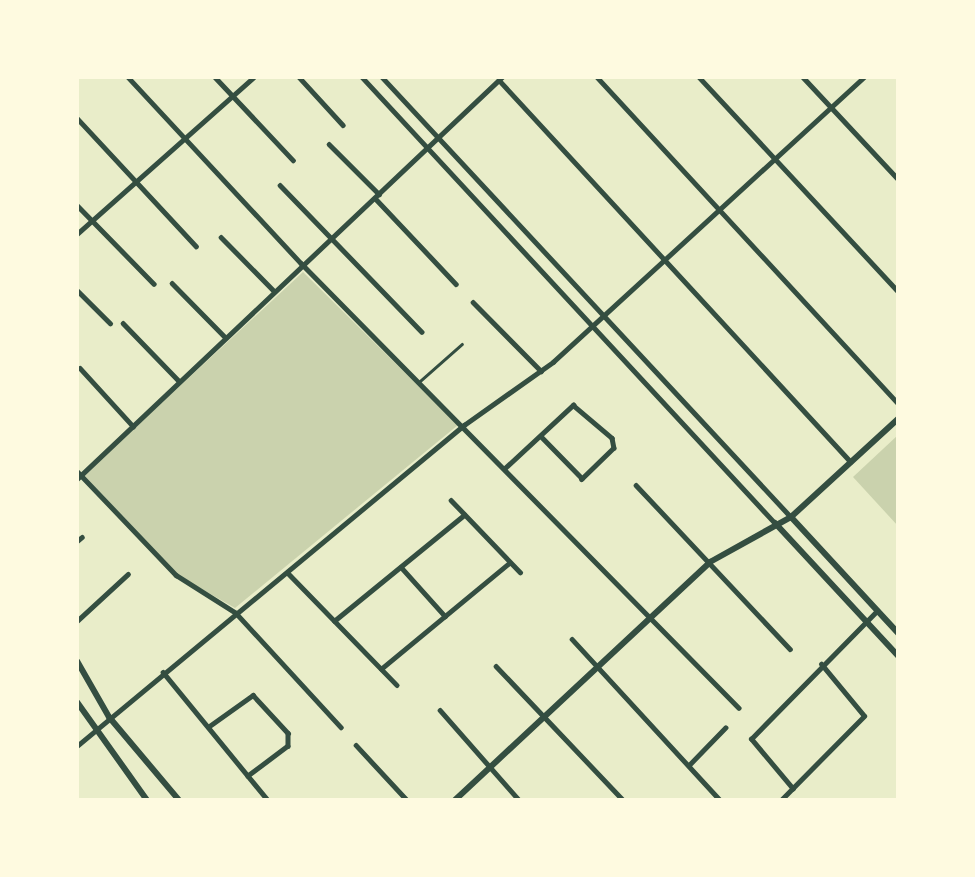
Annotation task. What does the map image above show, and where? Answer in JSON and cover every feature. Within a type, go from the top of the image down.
[{"type":"street","points":[[215,77],[293,160]]},
{"type":"street","points":[[77,233],[254,77]]},
{"type":"street","points":[[299,77],[343,125]]},
{"type":"street","points":[[362,77],[898,656]]},
{"type":"street","points":[[382,77],[898,633]]},
{"type":"street","points":[[597,77],[898,403]]},
{"type":"street","points":[[699,77],[898,291]]},
{"type":"street","points":[[803,77],[898,179]]},
{"type":"street","points":[[77,746],[109,716],[288,573],[464,425],[541,371],[592,328],[864,77]]},
{"type":"street","points":[[132,78],[184,139],[301,263],[653,617],[739,708]]},
{"type":"street","points":[[341,727],[236,613],[170,570],[78,475],[133,426],[301,263],[333,239],[501,78],[665,262],[850,462]]},
{"type":"street","points":[[77,118],[196,246]]},
{"type":"street","points":[[329,144],[456,284]]},
{"type":"street","points":[[280,185],[422,332]]},
{"type":"street","points":[[77,205],[154,284]]},
{"type":"street","points":[[221,237],[273,290]]},
{"type":"street","points":[[172,283],[225,337]]},
{"type":"street","points":[[77,290],[110,323]]},
{"type":"street","points":[[473,302],[541,371]]},
{"type":"street","points":[[123,323],[179,381]]},
{"type":"street","points":[[80,368],[133,426]]},
{"type":"street","points":[[505,468],[575,405],[612,438],[614,448],[582,478],[541,437]]},
{"type":"street","points":[[455,800],[710,562],[775,523],[791,517],[898,419]]},
{"type":"street","points":[[636,485],[790,649]]},
{"type":"street","points":[[451,500],[520,572]]},
{"type":"street","points":[[334,621],[464,515]]},
{"type":"street","points":[[381,669],[509,563]]},
{"type":"street","points":[[401,567],[445,616]]},
{"type":"street","points":[[288,573],[397,685]]},
{"type":"street","points":[[77,621],[128,574]]},
{"type":"street","points":[[793,789],[751,739],[821,664],[877,611]]},
{"type":"street","points":[[572,639],[720,800]]},
{"type":"street","points":[[77,661],[109,716],[179,800]]},
{"type":"street","points":[[781,800],[864,716],[821,664]]},
{"type":"street","points":[[496,666],[623,800]]},
{"type":"street","points":[[163,672],[267,799]]},
{"type":"street","points":[[208,727],[253,695],[289,739],[248,776]]},
{"type":"street","points":[[77,702],[147,800]]},
{"type":"street","points":[[440,710],[519,800]]},
{"type":"street","points":[[689,765],[725,728]]},
{"type":"street","points":[[356,744],[407,800]]},
{"type":"lane","points":[[419,382],[462,344]]},
{"type":"green space","points":[[303,272],[458,425],[235,608],[179,576],[84,475]]},
{"type":"green space","points":[[898,435],[898,526],[853,477]]}]
